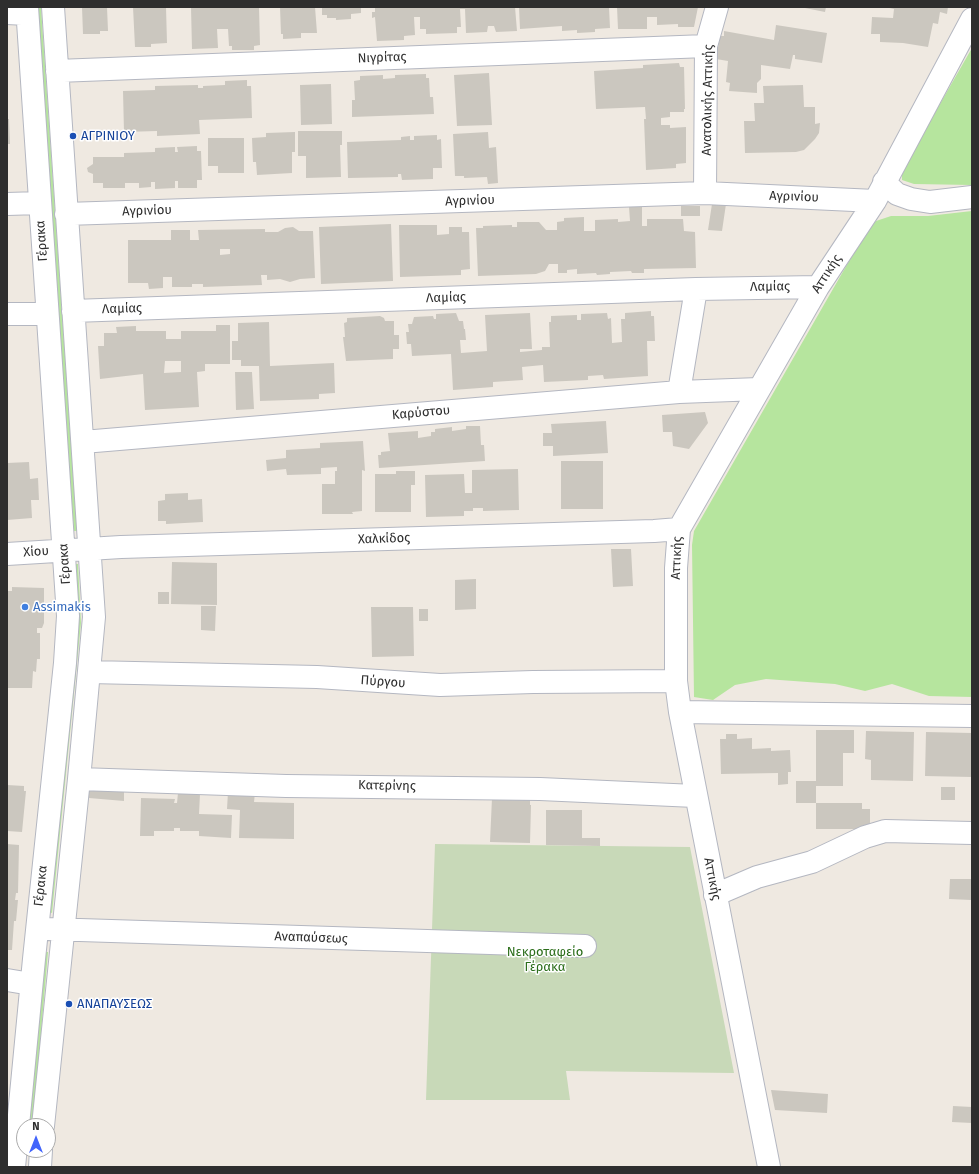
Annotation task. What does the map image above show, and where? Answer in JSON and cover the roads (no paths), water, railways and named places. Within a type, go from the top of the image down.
[{"type":"street","name":"Γέρακα","points":[[44,1118],[79,779],[94,617],[53,7]]},
{"type":"street","name":"Ανατολικής Αττικής","points":[[705,193],[706,46],[717,7]]},
{"type":"street","name":"Γέρακα","points":[[14,1167],[31,984],[65,663],[68,616],[40,203],[20,11]]},
{"type":"street","name":"Αττικής","points":[[769,1167],[695,796],[680,712],[676,681],[676,568],[679,529],[818,287],[880,191],[972,19]]},
{"type":"street","name":"Νιγρίτας","points":[[57,71],[706,46]]},
{"type":"street","points":[[880,191],[930,202],[972,197]]},
{"type":"street","name":"Αγρινίου","points":[[66,214],[705,193],[880,191]]},
{"type":"street","points":[[7,204],[40,203]]},
{"type":"street","name":"Λαμίας","points":[[73,311],[696,289],[818,287]]},
{"type":"street","points":[[679,392],[696,289]]},
{"type":"street","points":[[7,314],[47,314]]},
{"type":"street","name":"Καρύστου","points":[[83,442],[679,392],[759,389]]},
{"type":"street","name":"Χαλκίδος","points":[[89,548],[646,532],[679,529]]},
{"type":"street","name":"Χίου","points":[[7,554],[89,548]]},
{"type":"street","name":"Πύργου","points":[[89,672],[317,677],[440,685],[533,682],[676,681]]},
{"type":"street","points":[[680,712],[972,716]]},
{"type":"street","name":"Κατερίνης","points":[[79,779],[286,786],[540,789],[695,796]]},
{"type":"street","points":[[715,895],[757,877],[812,862],[865,837],[885,831],[972,833]]},
{"type":"street","name":"Αναπαύσεως","points":[[37,928],[584,946]]},
{"type":"street","points":[[7,980],[31,984]]},
{"type":"place","name":"ΑΓΡΙΝΙΟΥ","points":[[73,136]]},
{"type":"place","name":"Assimakis","points":[[25,607]]},
{"type":"place","name":"ΑΝΑΠΑΥΣΕΩΣ","points":[[69,1004]]},
{"type":"park label","name":"Νεκροταφείο Γέρακα","points":[[545,960]]}]
